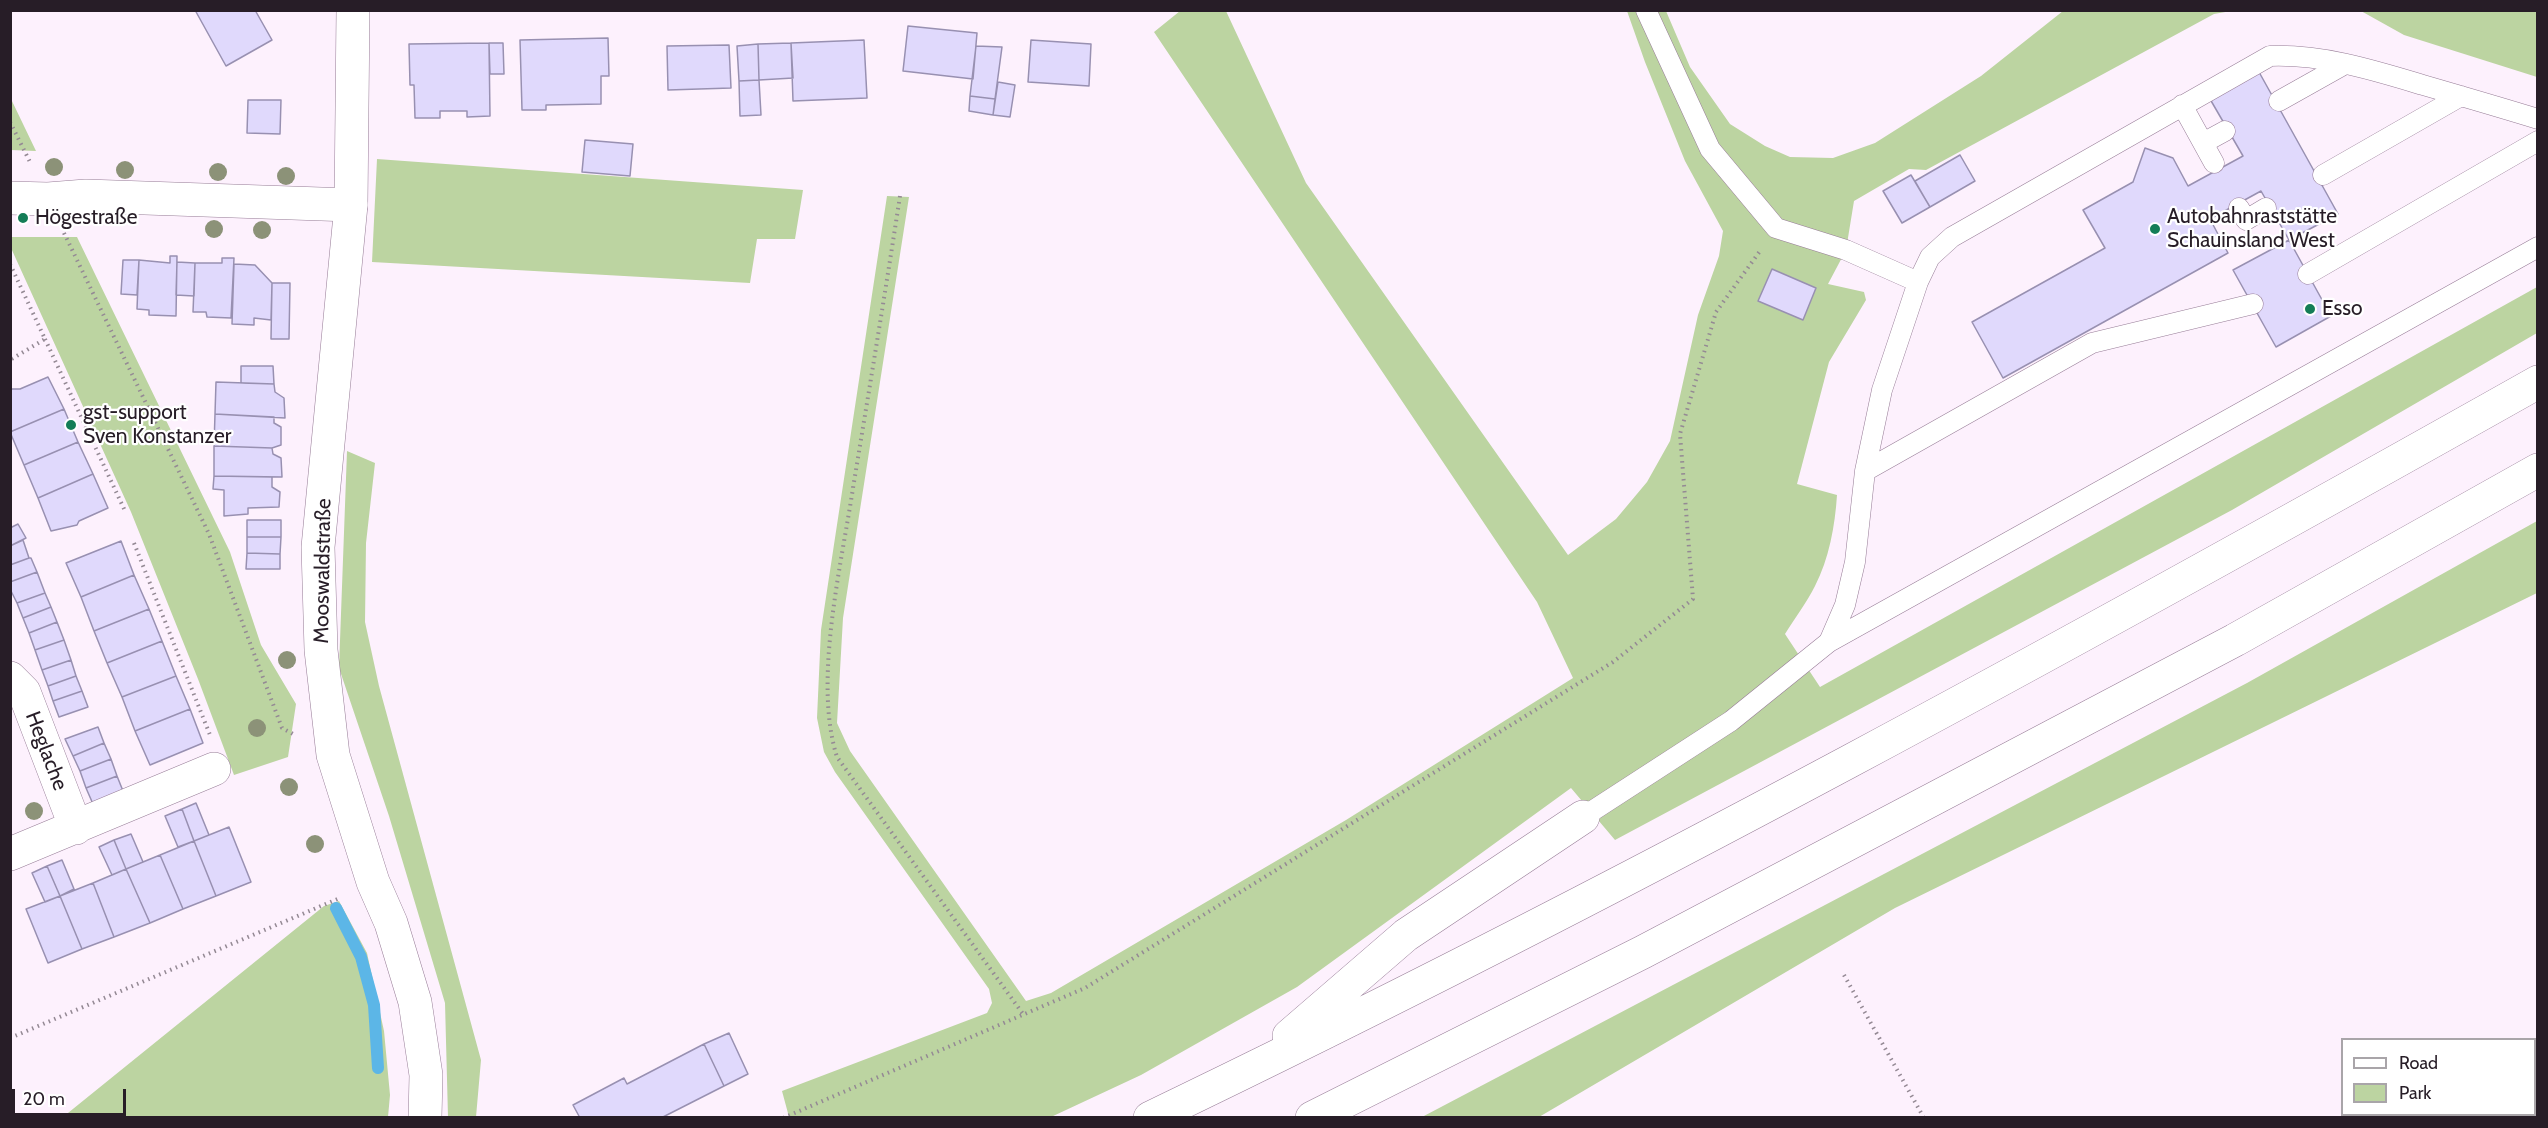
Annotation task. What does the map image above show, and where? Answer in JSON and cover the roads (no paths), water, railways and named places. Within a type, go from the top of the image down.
[{"type":"main road","name":"Mooswaldstraße","points":[[353,10],[351,205],[318,547],[321,650],[333,755],[373,882],[391,923],[415,1002],[426,1075],[425,1118]]},
{"type":"main road","points":[[10,198],[48,199],[86,196],[351,205]]},
{"type":"main road","points":[[1150,1118],[1625,881],[2188,579],[2538,382]]},
{"type":"main road","points":[[1312,1118],[1643,952],[2225,646],[2538,470]]},
{"type":"main road","name":"Heglache","points":[[10,678],[24,692],[76,828]]},
{"type":"main road","points":[[13,845],[76,828],[214,769]]},
{"type":"main road","points":[[1251,1069],[1406,935],[1583,817]]},
{"type":"lane","points":[[1646,10],[1710,148],[1776,228],[1846,250],[1918,282]]},
{"type":"lane","points":[[1829,642],[1845,605],[1855,562],[1865,471],[1882,390],[1918,282],[1930,257],[1952,237],[2270,56],[2294,55],[2345,64],[2538,118]]},
{"type":"lane","points":[[2279,101],[2345,64]]},
{"type":"lane","points":[[2323,175],[2461,96]]},
{"type":"lane","points":[[2182,105],[2214,163]]},
{"type":"lane","points":[[2203,143],[2225,131]]},
{"type":"lane","points":[[2308,274],[2538,141]]},
{"type":"lane","points":[[2239,208],[2246,220],[2266,208]]},
{"type":"lane","points":[[1583,817],[1731,721],[1829,642],[2538,247]]},
{"type":"lane","points":[[1865,471],[2092,344],[2253,304]]},
{"type":"waterway","points":[[336,908],[361,957],[374,1005],[378,1068]]},
{"type":"place","name":"Högestraße","points":[[23,218]]},
{"type":"place","name":"Autobahnraststätte Schauinsland West","points":[[2155,229]]},
{"type":"place","name":"Esso","points":[[2310,309]]},
{"type":"place","name":"gst-support Sven Konstanzer","points":[[71,425]]}]
